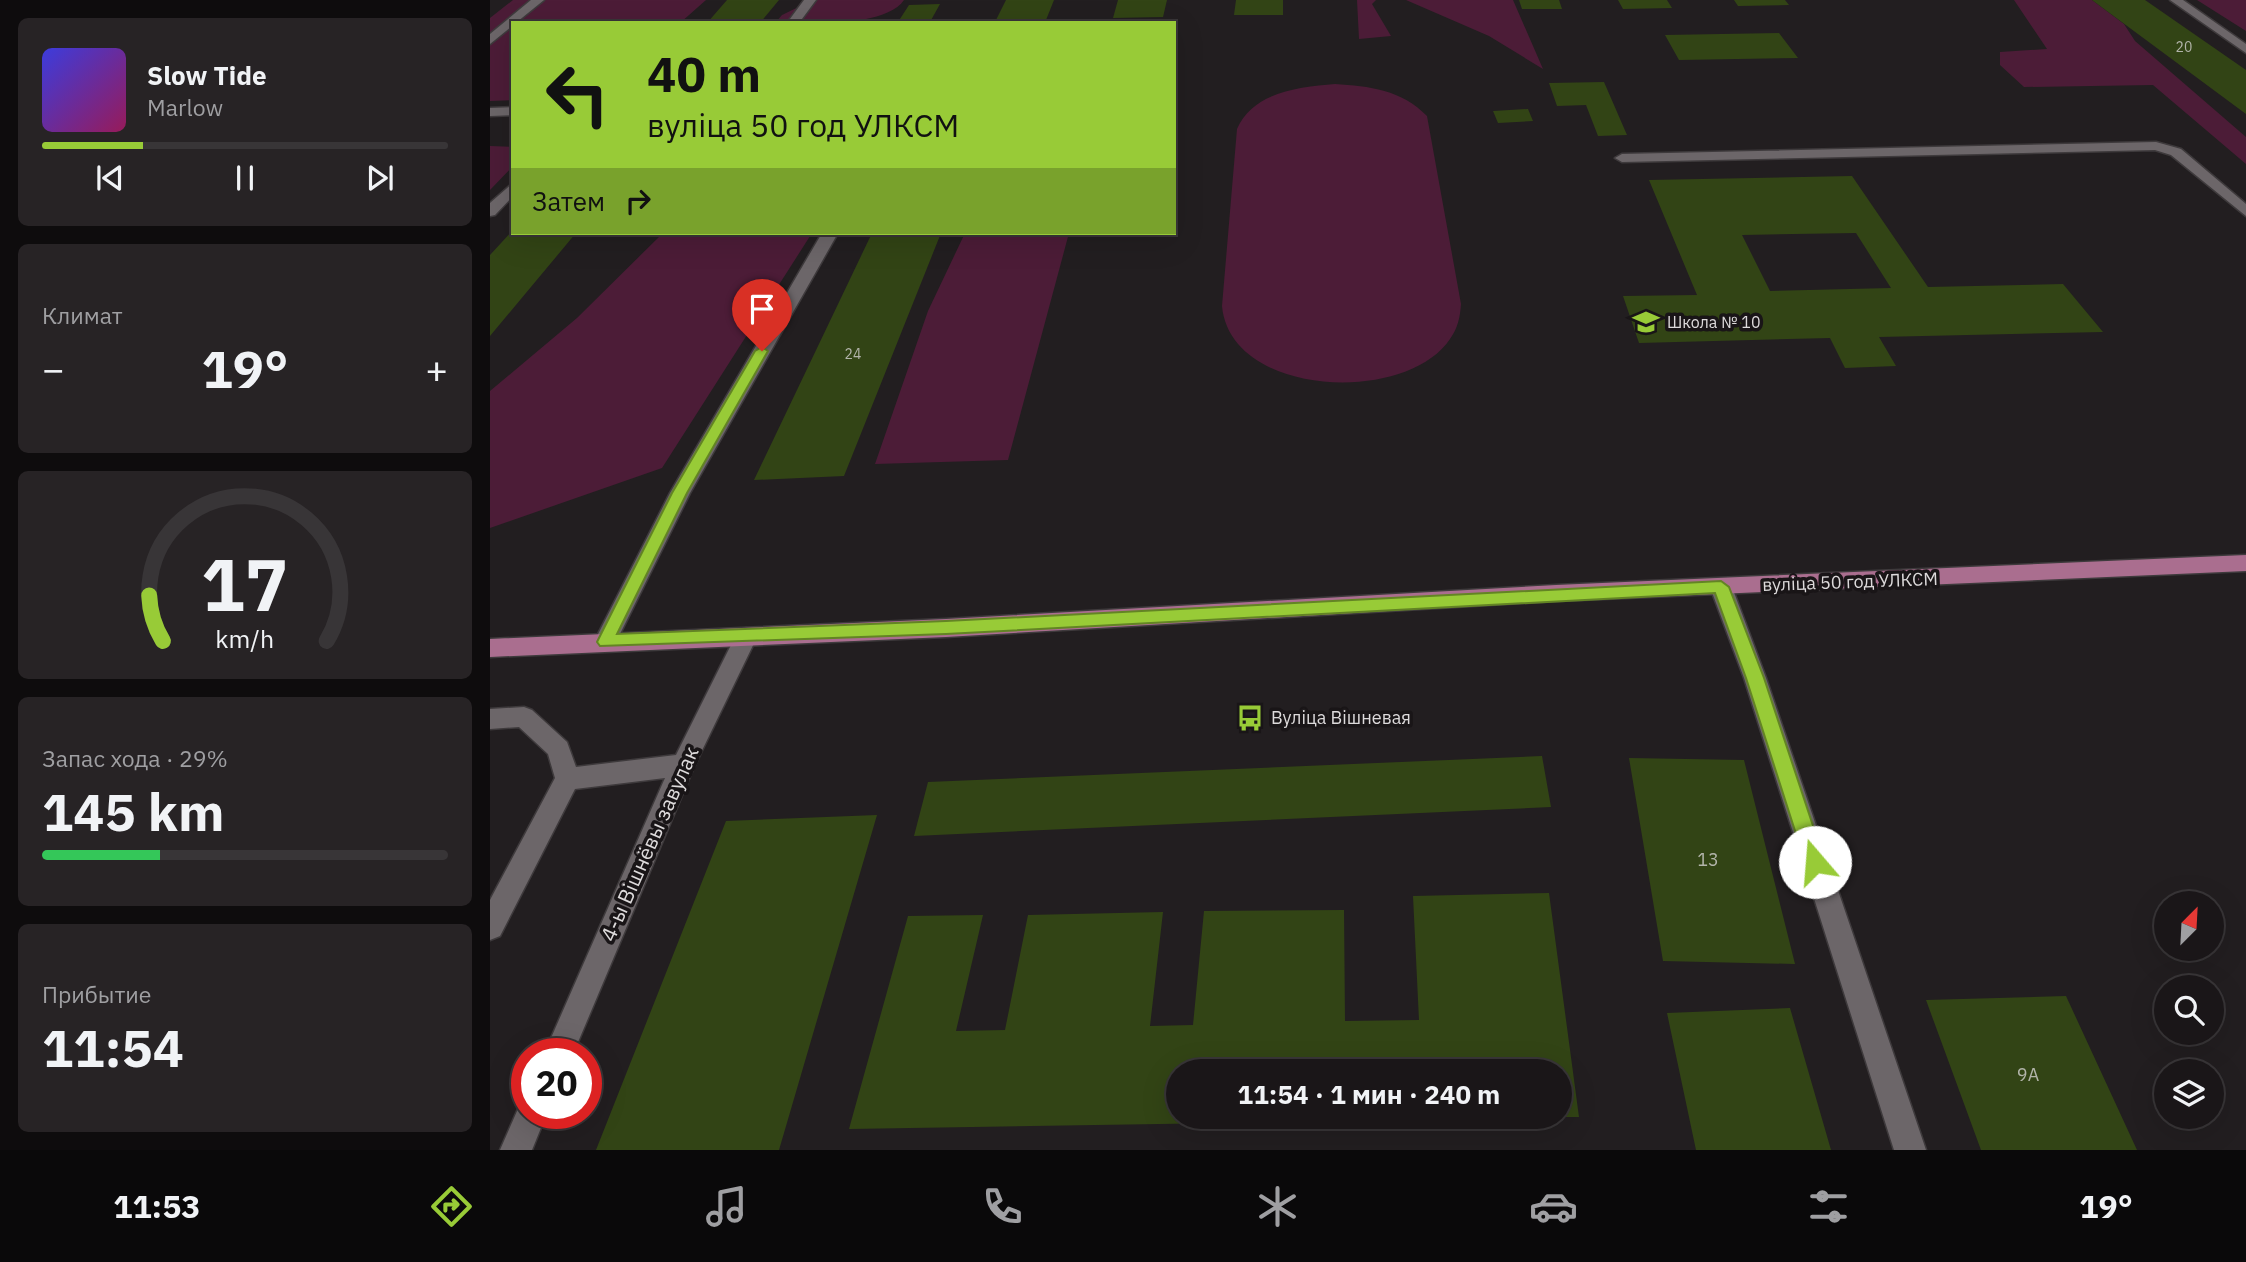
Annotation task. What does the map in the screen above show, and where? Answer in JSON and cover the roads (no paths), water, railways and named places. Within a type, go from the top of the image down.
[{"type":"main road","name":"вуліца 50 год УЛКСМ","points":[[490,648],[2246,563]]},
{"type":"street","points":[[513,21],[538,0]]},
{"type":"street","points":[[794,21],[810,0]]},
{"type":"street","points":[[2176,0],[2246,49]]},
{"type":"street","points":[[490,40],[511,22]]},
{"type":"street","points":[[490,112],[511,111]]},
{"type":"street","points":[[1622,158],[2156,146],[2176,152],[2246,212]]},
{"type":"street","points":[[490,212],[511,189]]},
{"type":"street","points":[[606,642],[680,493],[829,235]]},
{"type":"street","points":[[1721,587],[1755,678],[1910,1150]]},
{"type":"street","name":"4-ы Вішнёвы завулак","points":[[565,1038],[683,765],[746,637]]},
{"type":"street","points":[[490,719],[524,717],[559,749],[567,779],[490,926]]},
{"type":"street","points":[[567,779],[683,765]]},
{"type":"street","points":[[516,1150],[525,1129]]},
{"type":"place","name":"Школа № 10","points":[[1646,322]]},
{"type":"place","name":"Вуліца Вішневая","points":[[1250,718]]}]
